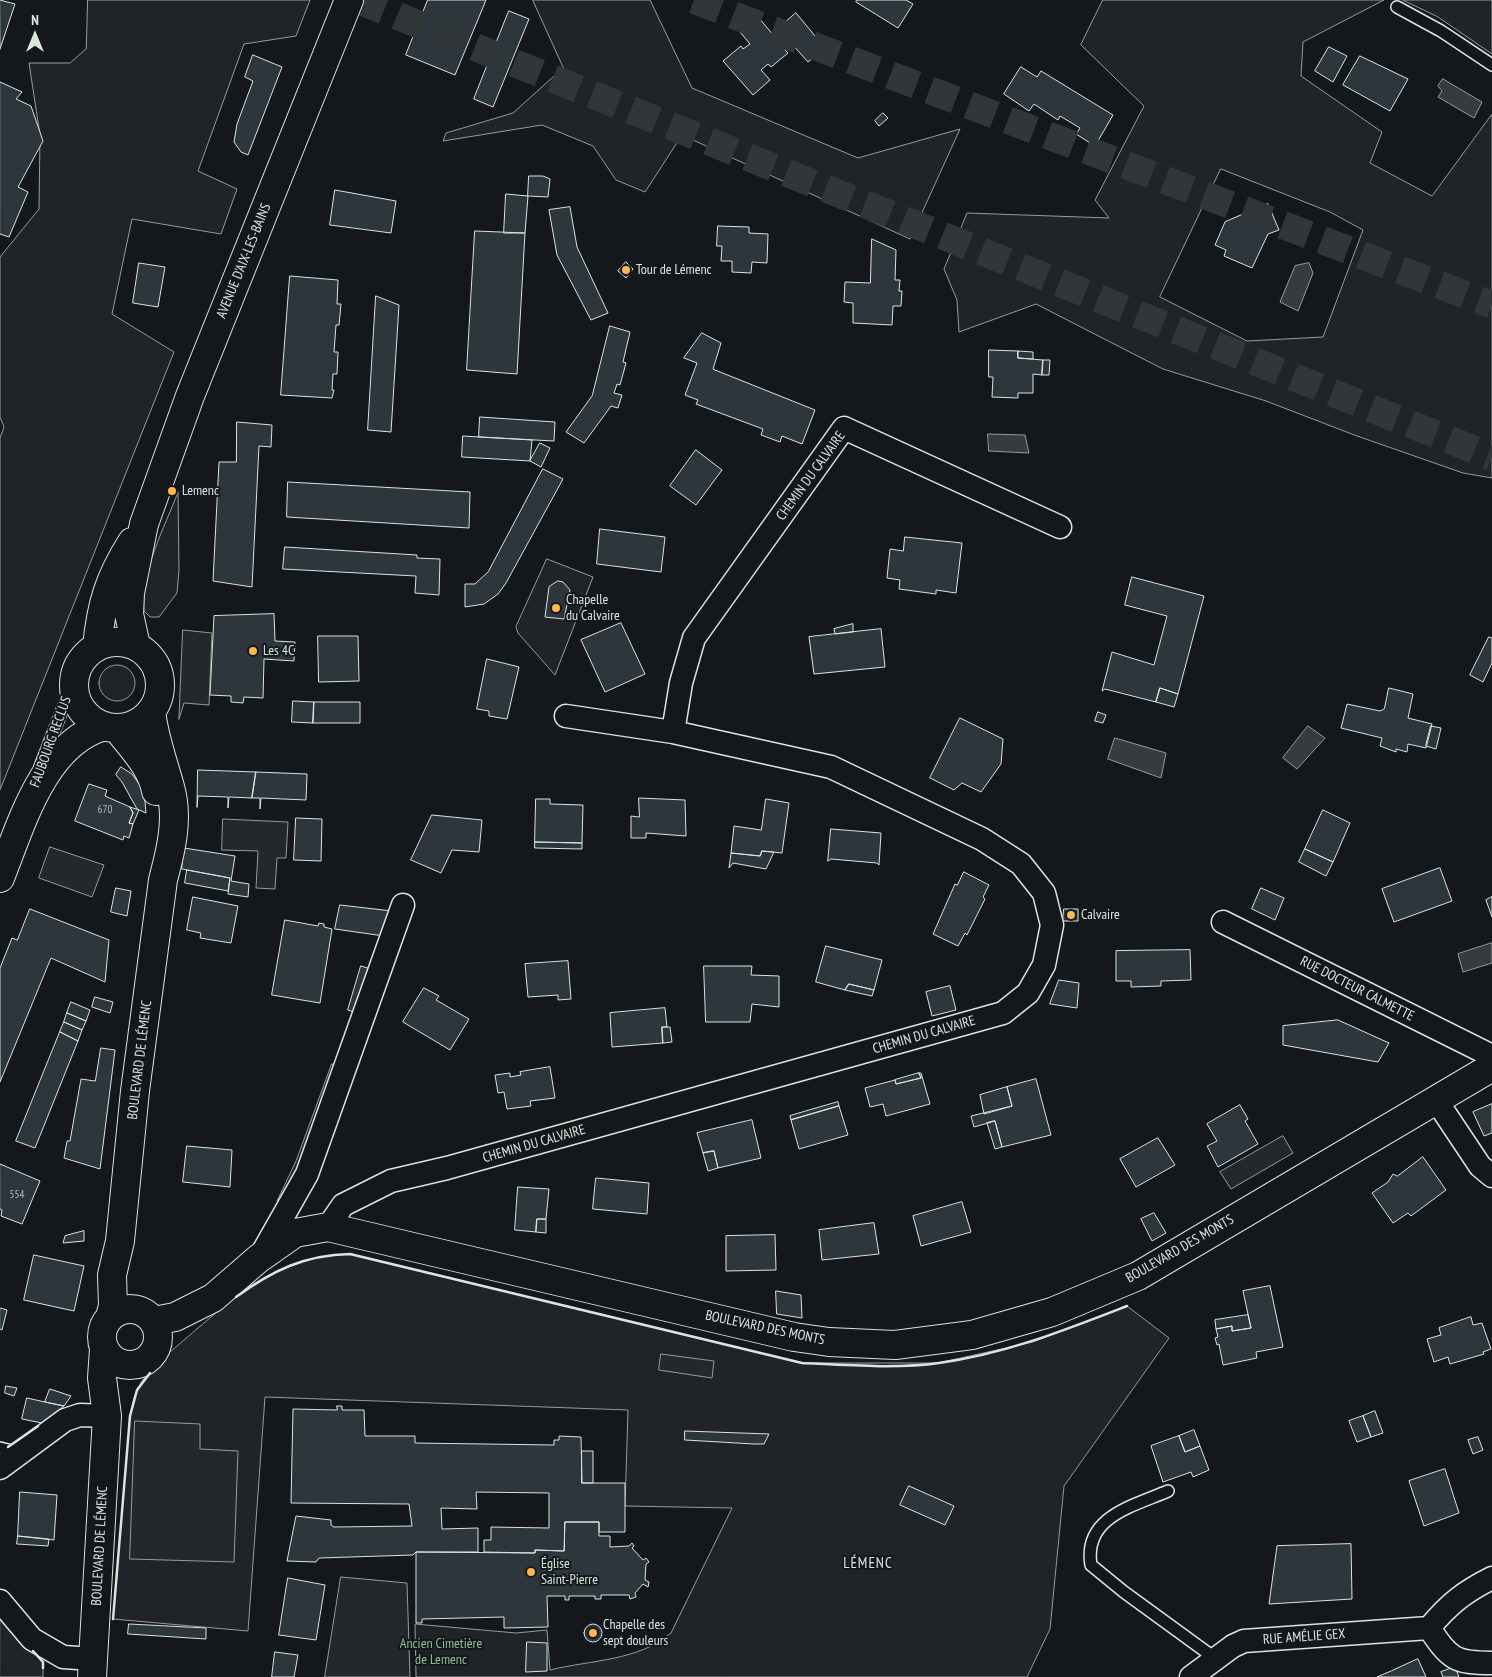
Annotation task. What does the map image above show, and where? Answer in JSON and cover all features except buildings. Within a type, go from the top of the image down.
[{"type":"main road","name":"AVENUE D'AIX-LES-BAINS","points":[[136,646],[129,614],[130,593],[144,524],[190,396],[349,0]]},
{"type":"main road","name":"AVENUE D'AIX-LES-BAINS","points":[[97,647],[101,613],[107,588],[118,564],[144,524]]},
{"type":"main road","points":[[123,642],[136,646],[148,656],[156,668],[160,683],[158,698],[151,712],[130,726],[111,727],[91,719],[80,707],[75,693],[75,677],[82,660],[97,647],[110,643],[123,642]]},
{"type":"main road","name":"BOULEVARD DE LÉMENC","points":[[110,1317],[112,1275],[120,1241],[135,1092],[163,880],[172,846],[174,809],[171,788],[153,732],[151,712]]},
{"type":"main road","name":"BOULEVARD DE LÉMENC","points":[[111,727],[144,764],[155,783],[160,811],[163,880]]},
{"type":"main road","name":"FAUBOURG RECLUS","points":[[0,878],[28,808],[58,756],[74,740],[89,730],[111,727]]},
{"type":"main road","name":"BOULEVARD DES MONTS","points":[[214,1298],[258,1260],[295,1234],[328,1227],[794,1337],[829,1342],[895,1345],[981,1332],[1052,1312],[1138,1276],[1492,1067]]},
{"type":"main road","name":"BOULEVARD DE LÉMENC","points":[[120,1241],[124,1276],[145,1315]]},
{"type":"main road","points":[[214,1298],[199,1320],[167,1346],[146,1358],[124,1364],[112,1359],[104,1349],[103,1332],[110,1317],[118,1312],[175,1317],[214,1298]]},
{"type":"main road","points":[[145,1315],[158,1331],[158,1341],[146,1358]]},
{"type":"main road","name":"BOULEVARD DE LÉMENC","points":[[93,1668],[107,1416],[102,1378],[104,1349]]},
{"type":"main road","name":"BOULEVARD DE LÉMENC","points":[[107,1416],[120,1388],[146,1358]]},
{"type":"street","name":"CHEMIN DU CALVAIRE","points":[[673,732],[681,683],[694,638],[844,428],[1060,527]]},
{"type":"street","name":"CHEMIN DU CALVAIRE","points":[[328,1227],[343,1205],[391,1181],[447,1168],[1003,1013],[1028,993],[1044,965],[1052,925],[1044,893],[1021,864],[982,839],[831,767],[673,732],[566,716]]},
{"type":"street","points":[[258,1260],[307,1174],[403,905]]},
{"type":"street","name":"RUE DOCTEUR CALMETTE","points":[[1223,922],[1492,1056]]},
{"type":"street","points":[[1436,1100],[1480,1166],[1492,1176]]},
{"type":"street","points":[[0,1468],[10,1450],[65,1420],[80,1415],[107,1416]]},
{"type":"street","points":[[1492,1578],[1466,1591],[1446,1607],[1429,1628],[1451,1657],[1473,1663],[1492,1663]]},
{"type":"street","points":[[0,1601],[32,1640],[63,1656],[93,1668]]},
{"type":"street","name":"RUE AMÉLIE GEX","points":[[1190,1677],[1233,1646],[1252,1640],[1429,1628]]},
{"type":"lane","points":[[1397,7],[1441,31],[1492,66]]},
{"type":"lane","name":"FAUBOURG RECLUS","points":[[28,808],[44,752],[75,677]]},
{"type":"lane","points":[[1168,1492],[1114,1514],[1096,1531],[1090,1544],[1091,1565],[1124,1592],[1216,1659]]},
{"type":"green space","points":[[88,0],[310,0],[296,36],[244,44],[198,171],[237,189],[221,234],[132,219],[112,314],[174,352],[0,790],[0,438],[4,427],[0,417],[0,257],[39,209],[40,135],[29,63],[70,63],[86,49]]},
{"type":"green space","points":[[533,0],[650,0],[692,88],[858,158],[960,129],[910,239],[682,135],[645,192],[616,180],[593,146],[542,125],[443,141],[446,133],[513,113],[563,68]]},
{"type":"green space","points":[[1103,0],[1384,0],[1303,42],[1301,76],[1382,132],[1370,163],[1432,196],[1492,114],[1492,478],[1463,473],[1357,436],[1266,401],[1163,369],[1036,304],[959,332],[957,300],[944,269],[967,213],[1109,218],[1095,200],[1144,106],[1081,45]],"holes":[[[1221,169],[1330,212],[1363,230],[1323,337],[1247,341],[1160,297]]]},
{"type":"green space","points":[[1403,0],[1492,0],[1492,54],[1438,17]]},
{"type":"green space","points":[[178,492],[179,570],[177,593],[159,617],[150,617],[144,611],[146,580],[155,550]]},
{"type":"green space","points":[[547,559],[593,577],[555,675],[518,633],[516,627]]},
{"type":"green space","points":[[117,665],[130,670],[135,683],[130,696],[117,701],[104,696],[99,683],[104,670]]},
{"type":"green space","name":"Ancien Cimetière de Lemenc","points":[[350,1254],[802,1363],[938,1363],[1033,1342],[1127,1306],[1169,1338],[1064,1486],[1050,1629],[1027,1677],[416,1677],[415,1624],[516,1633],[547,1630],[550,1670],[629,1654],[658,1642],[671,1633],[732,1508],[625,1506],[628,1410],[265,1397],[248,1631],[113,1619],[130,1416],[134,1396],[141,1383],[152,1369],[171,1351],[222,1308],[260,1281],[279,1270],[301,1262],[324,1256]]},
{"type":"green space","points":[[0,1614],[43,1662],[43,1677],[0,1677]]},
{"type":"shaded area","points":[[1443,79],[1482,102],[1474,118],[1438,97],[1442,91],[1438,86]]},
{"type":"shaded area","points":[[1309,263],[1313,273],[1298,311],[1280,302],[1295,266]]},
{"type":"shaded area","points":[[988,434],[1025,435],[1029,453],[989,451]]},
{"type":"shaded area","points":[[183,630],[212,633],[209,705],[184,703],[179,719]]},
{"type":"shaded area","points":[[1308,726],[1325,738],[1297,769],[1283,758]]},
{"type":"shaded area","points":[[1115,738],[1166,753],[1161,778],[1108,759]]},
{"type":"shaded area","points":[[223,819],[288,822],[286,858],[277,858],[275,889],[256,888],[258,851],[222,850]]},
{"type":"shaded area","points":[[50,847],[104,865],[92,897],[39,878]]},
{"type":"shaded area","points":[[1492,943],[1492,963],[1463,972],[1458,954]]},
{"type":"shaded area","points":[[332,1064],[343,1067],[285,1207],[277,1201],[296,1161]]},
{"type":"shaded area","points":[[1283,1136],[1293,1153],[1231,1189],[1220,1172]]},
{"type":"shaded area","points":[[661,1354],[714,1361],[712,1378],[659,1370]]},
{"type":"shaded area","points":[[135,1421],[200,1424],[200,1449],[238,1451],[234,1562],[130,1559]]},
{"type":"shaded area","points":[[341,1577],[407,1583],[410,1677],[325,1677]]},
{"type":"tunnel","points":[[358,0],[1492,457]]},
{"type":"tunnel","points":[[694,0],[1492,305]]},
{"type":"wall","points":[[236,1297],[263,1279],[290,1266],[318,1257],[350,1254],[802,1363],[870,1366],[923,1365],[988,1354],[1058,1332],[1127,1306]]},
{"type":"wall","points":[[113,1619],[130,1416],[137,1390],[150,1373]]},
{"type":"wall","points":[[8,1447],[38,1426]]},
{"type":"wall","points":[[33,1651],[43,1662],[43,1668]]},
{"type":"place","name":"Tour de Lémenc","points":[[626,270]]},
{"type":"place","name":"Lemenc","points":[[172,491]]},
{"type":"place","name":"Chapelle du Calvaire","points":[[556,608]]},
{"type":"place","name":"Les 4C","points":[[253,651]]},
{"type":"place","name":"Calvaire","points":[[1071,915]]},
{"type":"place","name":"Église Saint-Pierre","points":[[531,1572]]},
{"type":"place","name":"Chapelle des sept douleurs","points":[[593,1633]]},
{"type":"district","name":"LÉMENC","points":[[868,1564]]}]
